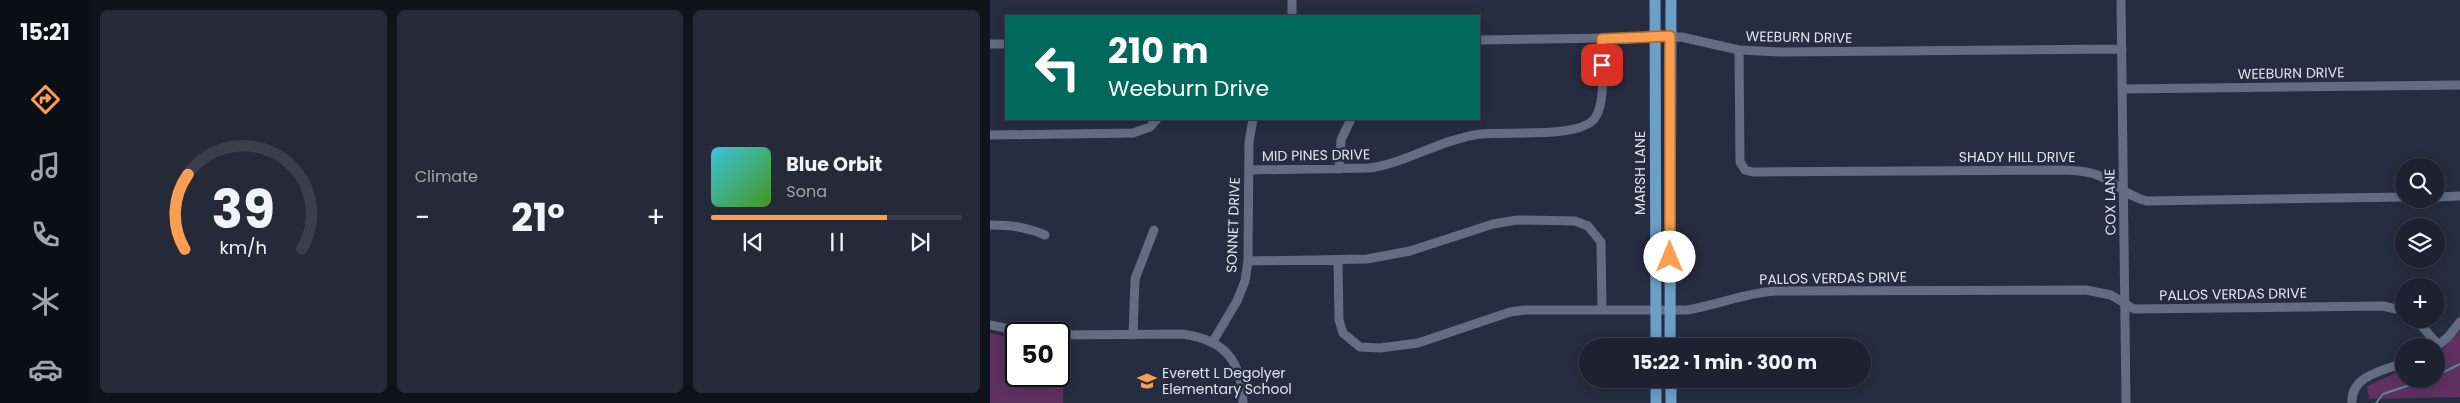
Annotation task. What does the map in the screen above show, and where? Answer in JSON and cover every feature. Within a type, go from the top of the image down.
[{"type":"main road","name":"MARSH LANE","points":[[1655,0],[1656,338]]},
{"type":"main road","points":[[1670,338],[1671,0]]},
{"type":"main road","points":[[1656,388],[1656,403]]},
{"type":"main road","points":[[1671,388],[1671,403]]},
{"type":"street","points":[[1292,0],[1292,15]]},
{"type":"street","name":"COX LANE","points":[[2121,0],[2126,403]]},
{"type":"street","name":"WEEBURN DRIVE","points":[[1480,40],[1655,38],[1670,36],[1697,39],[1739,50],[1782,52],[2122,49]]},
{"type":"street","name":"MID PINES DRIVE","points":[[1249,170],[1339,169],[1385,166],[1458,138],[1481,134],[1566,130],[1587,125],[1595,119],[1601,106],[1602,39]]},
{"type":"street","points":[[990,44],[1005,44]]},
{"type":"street","name":"SHADY HILL DRIVE","points":[[1739,50],[1740,162],[1745,170],[1752,172],[2071,170],[2091,172],[2124,190],[2131,196],[2147,201],[2395,197]]},
{"type":"street","name":"WEEBURN DRIVE","points":[[2122,89],[2460,85]]},
{"type":"street","points":[[990,136],[1133,133],[1150,127],[1156,120]]},
{"type":"street","name":"SONNET DRIVE","points":[[1212,343],[1237,301],[1245,281],[1248,261],[1249,142],[1253,120]]},
{"type":"street","points":[[1339,169],[1340,145],[1351,120]]},
{"type":"street","points":[[2445,197],[2460,196]]},
{"type":"street","points":[[1248,261],[1367,259],[1410,251],[1493,224],[1517,220],[1575,221],[1588,226],[1601,242],[1602,309]]},
{"type":"street","points":[[990,225],[1027,228],[1045,235]]},
{"type":"street","points":[[1133,335],[1136,279],[1154,230]]},
{"type":"street","name":"PALLOS VERDAS DRIVE","points":[[1338,260],[1339,320],[1344,333],[1360,347],[1380,348],[1418,342],[1510,312],[1602,309],[1670,310],[1710,306],[1748,294],[1775,291],[2086,290],[2110,295],[2134,309],[2383,306],[2395,309]]},
{"type":"street","points":[[2445,338],[2460,322]]},
{"type":"street","points":[[990,325],[1005,328]]},
{"type":"street","points":[[2423,328],[2431,338]]},
{"type":"street","points":[[1070,335],[1183,334],[1199,336],[1226,351],[1234,361],[1242,381],[1243,403]]},
{"type":"street","points":[[2352,403],[2352,391],[2357,383],[2395,367]]},
{"type":"shaded area","points":[[2460,330],[2460,397],[2369,399],[2367,386],[2395,373],[2395,388],[2445,388],[2445,347]]},
{"type":"shaded area","points":[[990,333],[1005,336],[1005,387],[1063,387],[1063,403],[990,403]]},
{"type":"waterway","points":[[2445,372],[2460,364]]},
{"type":"waterway","points":[[2376,403],[2383,394],[2401,388]]},
{"type":"place","name":"Everett L Degolyer Elementary School","points":[[1147,381]]},
{"type":"route","points":[[1602,65],[1602,39],[1650,39],[1670,36],[1670,257]]}]
